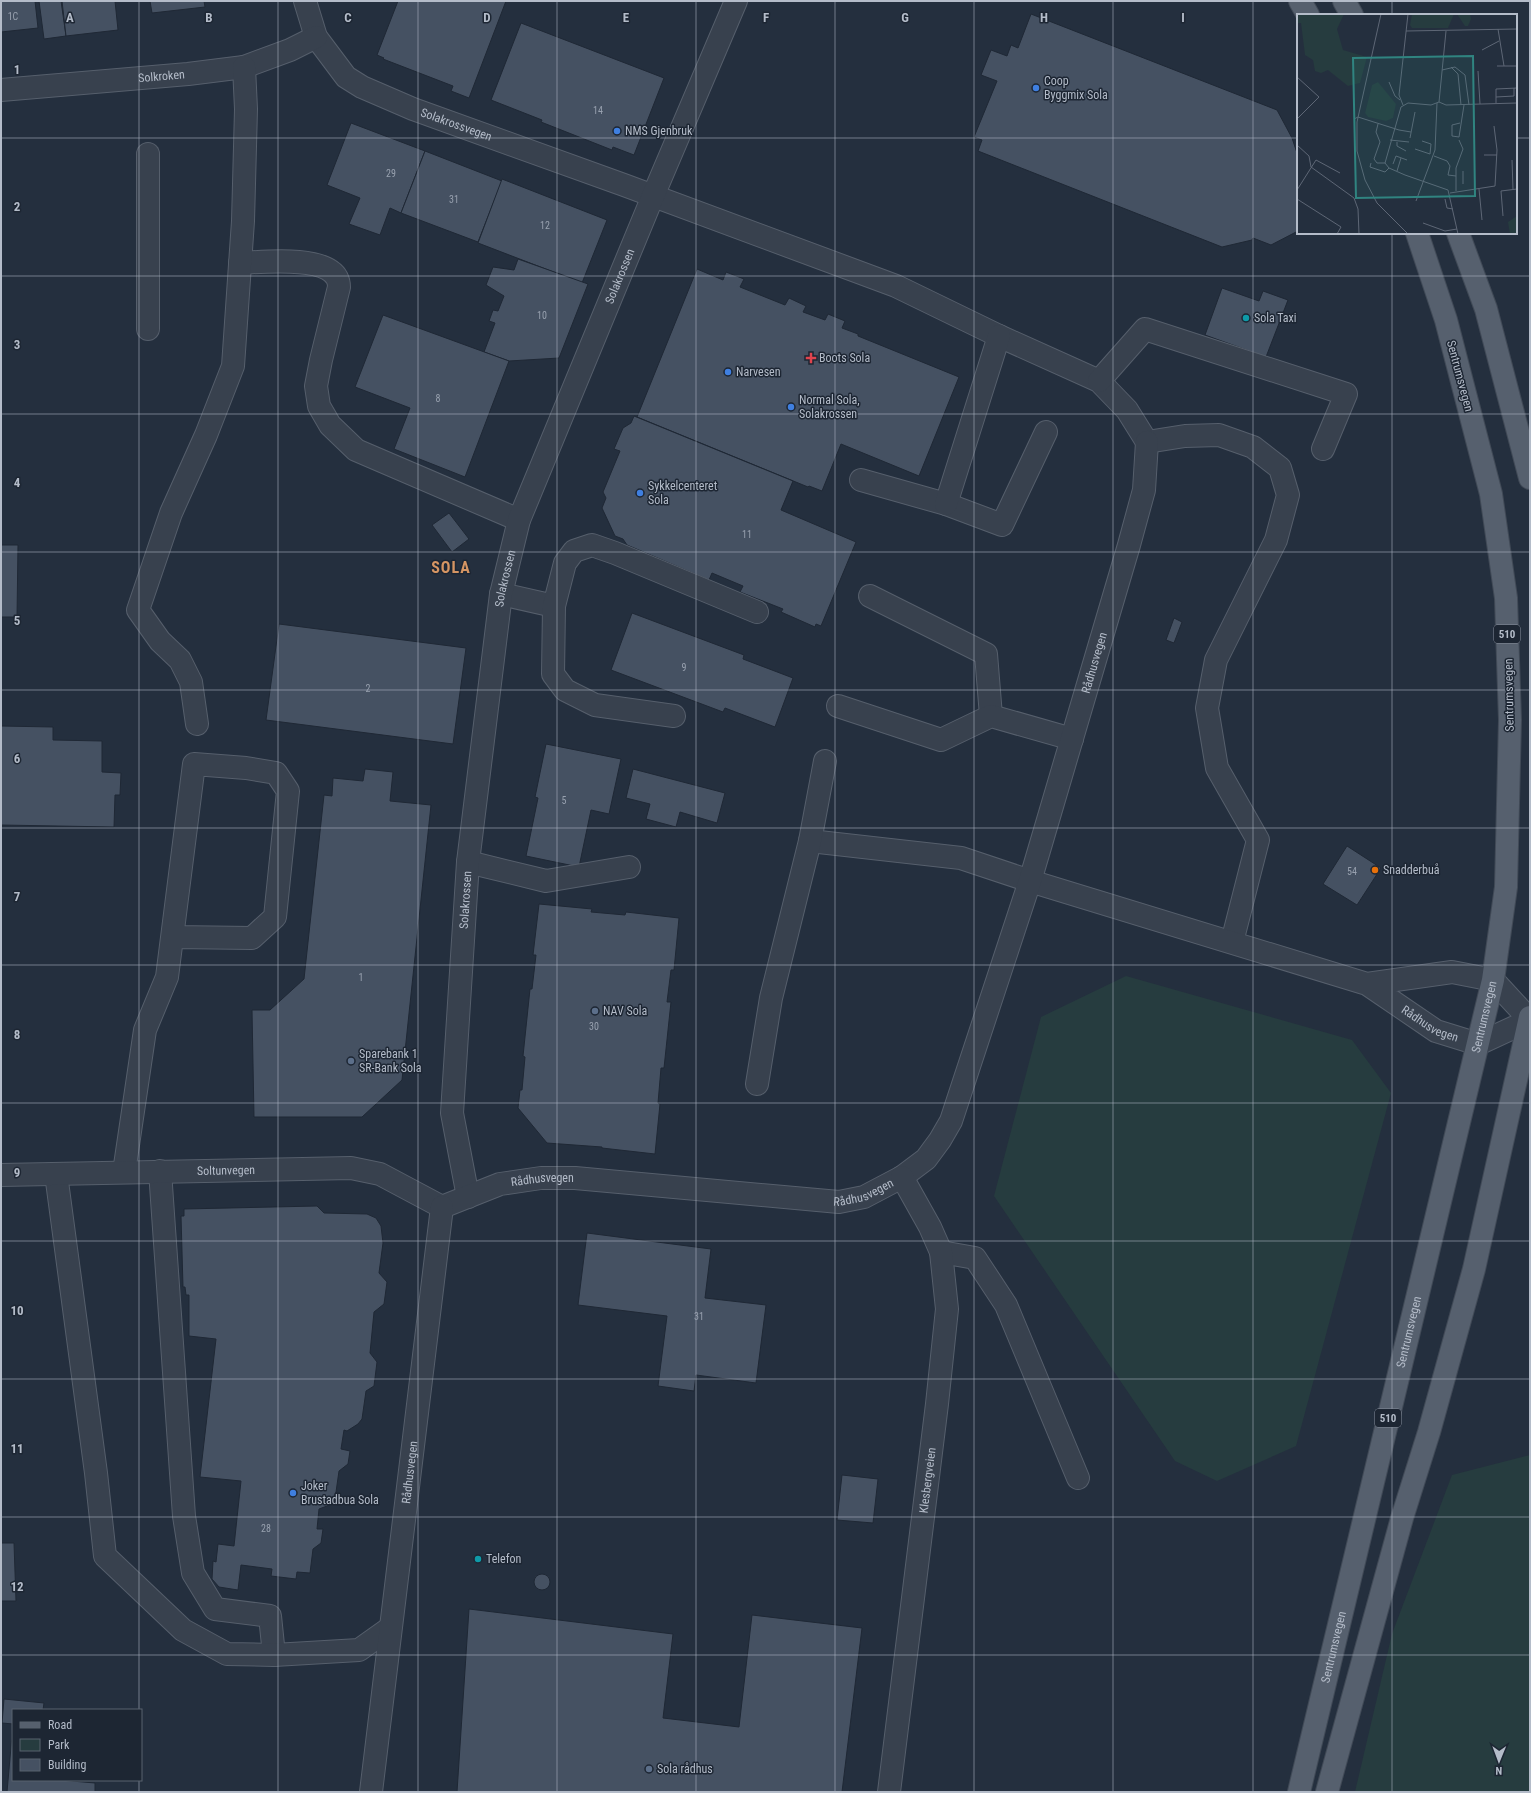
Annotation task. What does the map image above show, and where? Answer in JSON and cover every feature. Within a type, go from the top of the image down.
[{"type":"main road","points":[[1300,1],[1307,14]]},
{"type":"main road","points":[[1344,1],[1351,14]]},
{"type":"main road","name":"Sentrumsvegen","points":[[1299,1792],[1493,980],[1506,887],[1510,720],[1506,598],[1491,494],[1446,320],[1417,234]]},
{"type":"main road","points":[[1458,234],[1486,309],[1530,478]]},
{"type":"main road","points":[[1327,1792],[1402,1518],[1429,1432],[1474,1269],[1530,1018]]},
{"type":"street","name":"Solakrossvegen","points":[[305,1],[316,37],[346,77],[362,87],[420,112],[896,286],[999,336],[1099,381]]},
{"type":"street","name":"Solakrossen","points":[[468,1197],[452,1113],[468,862],[501,594],[520,520],[652,196],[736,1]]},
{"type":"street","name":"Solkroken","points":[[1,90],[180,75],[244,67],[290,50],[316,37]]},
{"type":"street","points":[[197,724],[192,682],[180,660],[160,641],[138,610],[171,513],[206,435],[233,366],[240,263],[246,110],[244,67]]},
{"type":"street","points":[[148,154],[148,329]]},
{"type":"street","points":[[240,263],[297,261],[326,268],[337,277],[339,287],[316,386],[319,406],[330,425],[356,450],[520,520]]},
{"type":"street","points":[[1232,942],[1258,840],[1217,768],[1207,708],[1216,660],[1276,540],[1288,495],[1280,468],[1254,447],[1220,435],[1185,436],[1147,442],[1127,410],[1099,381],[1145,329],[1346,394],[1324,449]]},
{"type":"street","points":[[946,504],[999,336]]},
{"type":"street","points":[[861,480],[946,504],[1002,526],[1046,432]]},
{"type":"street","name":"Rådhusvegen","points":[[371,1792],[442,1207],[500,1184],[541,1178],[575,1178],[839,1202],[864,1197],[902,1177],[926,1158],[940,1140],[951,1121],[1030,881],[1144,490],[1147,442]]},
{"type":"street","points":[[674,716],[595,705],[565,690],[553,674],[554,606],[565,563],[574,551],[592,545],[615,553],[757,612]]},
{"type":"street","points":[[501,594],[554,606]]},
{"type":"street","points":[[870,596],[986,654],[991,716]]},
{"type":"street","points":[[838,706],[941,740],[991,716],[1072,739]]},
{"type":"street","points":[[757,1084],[771,998],[810,841],[825,761]]},
{"type":"street","points":[[124,1172],[145,1030],[167,977],[194,764],[246,768],[276,773],[288,791],[275,918],[252,938],[173,937]]},
{"type":"street","points":[[810,841],[961,858],[1030,881]]},
{"type":"street","points":[[468,862],[546,881],[629,867]]},
{"type":"street","name":"Rådhusvegen","points":[[1030,881],[1367,984],[1436,1031],[1478,1044]]},
{"type":"street","name":"Rådhusvegen","points":[[1367,984],[1452,972],[1493,980]]},
{"type":"street","points":[[1478,1044],[1530,1018],[1493,980]]},
{"type":"street","name":"Soltunvegen","points":[[1,1175],[351,1168],[380,1174],[442,1207]]},
{"type":"street","points":[[160,1171],[184,1516],[192,1573],[215,1609],[270,1616],[274,1655]]},
{"type":"street","points":[[56,1174],[96,1473],[105,1556],[183,1630],[227,1654],[274,1655],[359,1650],[390,1628]]},
{"type":"street","name":"Klesbergveien","points":[[889,1792],[937,1404],[946,1309],[941,1252],[930,1227],[902,1177]]},
{"type":"street","points":[[941,1252],[975,1258],[1006,1305],[1078,1478]]},
{"type":"green space","points":[[1126,976],[1352,1040],[1391,1093],[1296,1446],[1217,1481],[1175,1461],[994,1196],[1041,1017]]},
{"type":"green space","points":[[1530,1455],[1530,1792],[1355,1792],[1392,1634],[1452,1475]]},
{"type":"building","points":[[1,1],[35,1],[38,28],[1,32]]},
{"type":"building","points":[[39,1],[61,1],[66,36],[44,39]]},
{"type":"building","points":[[62,1],[115,1],[118,30],[66,36]]},
{"type":"building","points":[[150,1],[204,1],[205,7],[152,13]]},
{"type":"building","points":[[398,1],[506,1],[469,98],[451,91],[453,86],[383,59],[384,58],[377,55]]},
{"type":"building","points":[[1031,14],[1277,110],[1292,138],[1297,153],[1297,232],[1271,245],[1253,238],[1252,240],[1222,247],[978,151],[982,140],[974,137],[997,81],[981,75],[991,50],[1007,56],[1011,45],[1018,48]]},
{"type":"building","points":[[521,23],[664,78],[634,155],[613,147],[612,150],[541,122],[542,120],[491,100]]},
{"type":"building","points":[[351,123],[425,151],[401,213],[390,208],[380,235],[349,224],[360,198],[327,185]]},
{"type":"building","points":[[425,151],[502,181],[478,242],[401,213]]},
{"type":"building","points":[[502,179],[607,220],[582,283],[478,243]]},
{"type":"building","points":[[518,259],[588,284],[559,358],[509,361],[484,352],[495,323],[489,321],[493,310],[498,311],[504,296],[486,285],[493,267],[514,270]]},
{"type":"building","points":[[697,269],[723,280],[726,272],[744,279],[740,287],[785,305],[789,298],[806,306],[803,312],[825,320],[828,314],[845,321],[842,328],[858,334],[858,336],[959,377],[919,476],[841,444],[822,491],[809,486],[808,487],[637,417]]},
{"type":"building","name":"Sola Taxi","points":[[1222,288],[1259,301],[1263,291],[1288,300],[1266,357],[1205,335]]},
{"type":"building","points":[[383,315],[509,361],[465,477],[394,449],[410,408],[355,387]]},
{"type":"building","points":[[634,416],[793,481],[781,510],[856,542],[821,626],[816,624],[815,627],[781,612],[783,609],[740,592],[743,586],[712,573],[709,580],[627,545],[623,539],[615,536],[602,508],[606,498],[603,492],[620,451],[614,449],[623,428],[631,423]]},
{"type":"building","points":[[449,513],[469,539],[452,552],[432,525]]},
{"type":"building","points":[[1,545],[18,545],[17,617],[1,617]]},
{"type":"building","points":[[632,613],[744,655],[743,659],[793,678],[775,727],[725,708],[723,712],[611,670]]},
{"type":"building","points":[[1174,618],[1182,622],[1174,643],[1166,640]]},
{"type":"building","points":[[279,624],[466,648],[453,744],[266,720]]},
{"type":"building","points":[[1,726],[53,727],[53,740],[102,741],[102,772],[121,773],[120,795],[115,795],[114,827],[1,825]]},
{"type":"building","points":[[546,744],[621,759],[609,814],[591,810],[579,867],[526,856],[538,798],[535,797]]},
{"type":"building","points":[[365,769],[393,772],[390,801],[431,805],[402,1080],[362,1117],[254,1117],[252,1010],[270,1010],[304,979],[324,795],[332,796],[333,778],[363,781]]},
{"type":"building","points":[[633,769],[725,793],[717,823],[680,812],[676,827],[646,819],[650,804],[626,798]]},
{"type":"building","points":[[1347,846],[1381,868],[1357,905],[1323,884]]},
{"type":"building","points":[[539,904],[592,909],[591,912],[625,915],[626,912],[679,918],[674,970],[671,970],[667,1002],[671,1002],[664,1068],[661,1068],[658,1103],[660,1104],[655,1154],[602,1147],[547,1143],[518,1108],[520,1090],[522,1090],[525,1057],[523,1056],[530,989],[532,989],[536,955],[533,955]]},
{"type":"building","points":[[317,1206],[324,1213],[367,1214],[376,1218],[381,1226],[383,1243],[379,1273],[387,1282],[384,1304],[374,1312],[370,1353],[377,1362],[374,1386],[366,1391],[362,1419],[358,1424],[347,1431],[344,1430],[341,1449],[350,1451],[348,1464],[339,1471],[336,1492],[332,1503],[319,1509],[317,1529],[323,1529],[321,1543],[313,1549],[310,1573],[297,1572],[296,1579],[271,1576],[272,1569],[241,1565],[238,1590],[219,1587],[212,1579],[213,1561],[216,1562],[218,1544],[234,1546],[241,1481],[200,1477],[216,1339],[189,1336],[189,1295],[186,1295],[185,1287],[183,1287],[181,1216],[184,1216],[184,1209]]},
{"type":"building","points":[[587,1233],[711,1249],[705,1298],[766,1305],[756,1383],[696,1375],[694,1391],[658,1386],[667,1316],[578,1305]]},
{"type":"building","points":[[842,1475],[878,1479],[873,1523],[837,1520]]},
{"type":"building","points":[[1,1543],[14,1543],[16,1601],[1,1601]]},
{"type":"building","name":"Telefon","points":[[475,1556],[481,1557],[480,1562],[475,1562]]},
{"type":"building","points":[[539,1574],[545,1574],[550,1579],[548,1588],[545,1590],[539,1590],[534,1585],[534,1579]]},
{"type":"building","points":[[469,1609],[673,1634],[663,1718],[739,1727],[752,1615],[862,1628],[842,1792],[457,1792]]},
{"type":"building","points":[[4,1699],[44,1703],[43,1709],[12,1709],[12,1724],[2,1723]]},
{"type":"building","points":[[12,1735],[12,1781],[72,1781],[95,1783],[95,1792],[7,1792]]},
{"type":"place","name":"Coop Byggmix Sola","points":[[1036,88]]},
{"type":"place","name":"NMS Gjenbruk","points":[[617,131]]},
{"type":"place","name":"Sola Taxi","points":[[1246,318]]},
{"type":"place","name":"Boots Sola","points":[[811,358]]},
{"type":"place","name":"Narvesen","points":[[728,372]]},
{"type":"place","name":"Normal Sola, Solakrossen","points":[[791,407]]},
{"type":"place","name":"Sykkelcenteret Sola","points":[[640,493]]},
{"type":"place","name":"Snadderbuå","points":[[1375,870]]},
{"type":"place","name":"NAV Sola","points":[[595,1011]]},
{"type":"place","name":"Sparebank 1 SR-Bank Sola","points":[[351,1061]]},
{"type":"place","name":"Joker Brustadbua Sola","points":[[293,1493]]},
{"type":"place","name":"Telefon","points":[[478,1559]]},
{"type":"place","name":"Sola rådhus","points":[[649,1769]]},
{"type":"district","name":"SOLA","points":[[451,567]]}]
